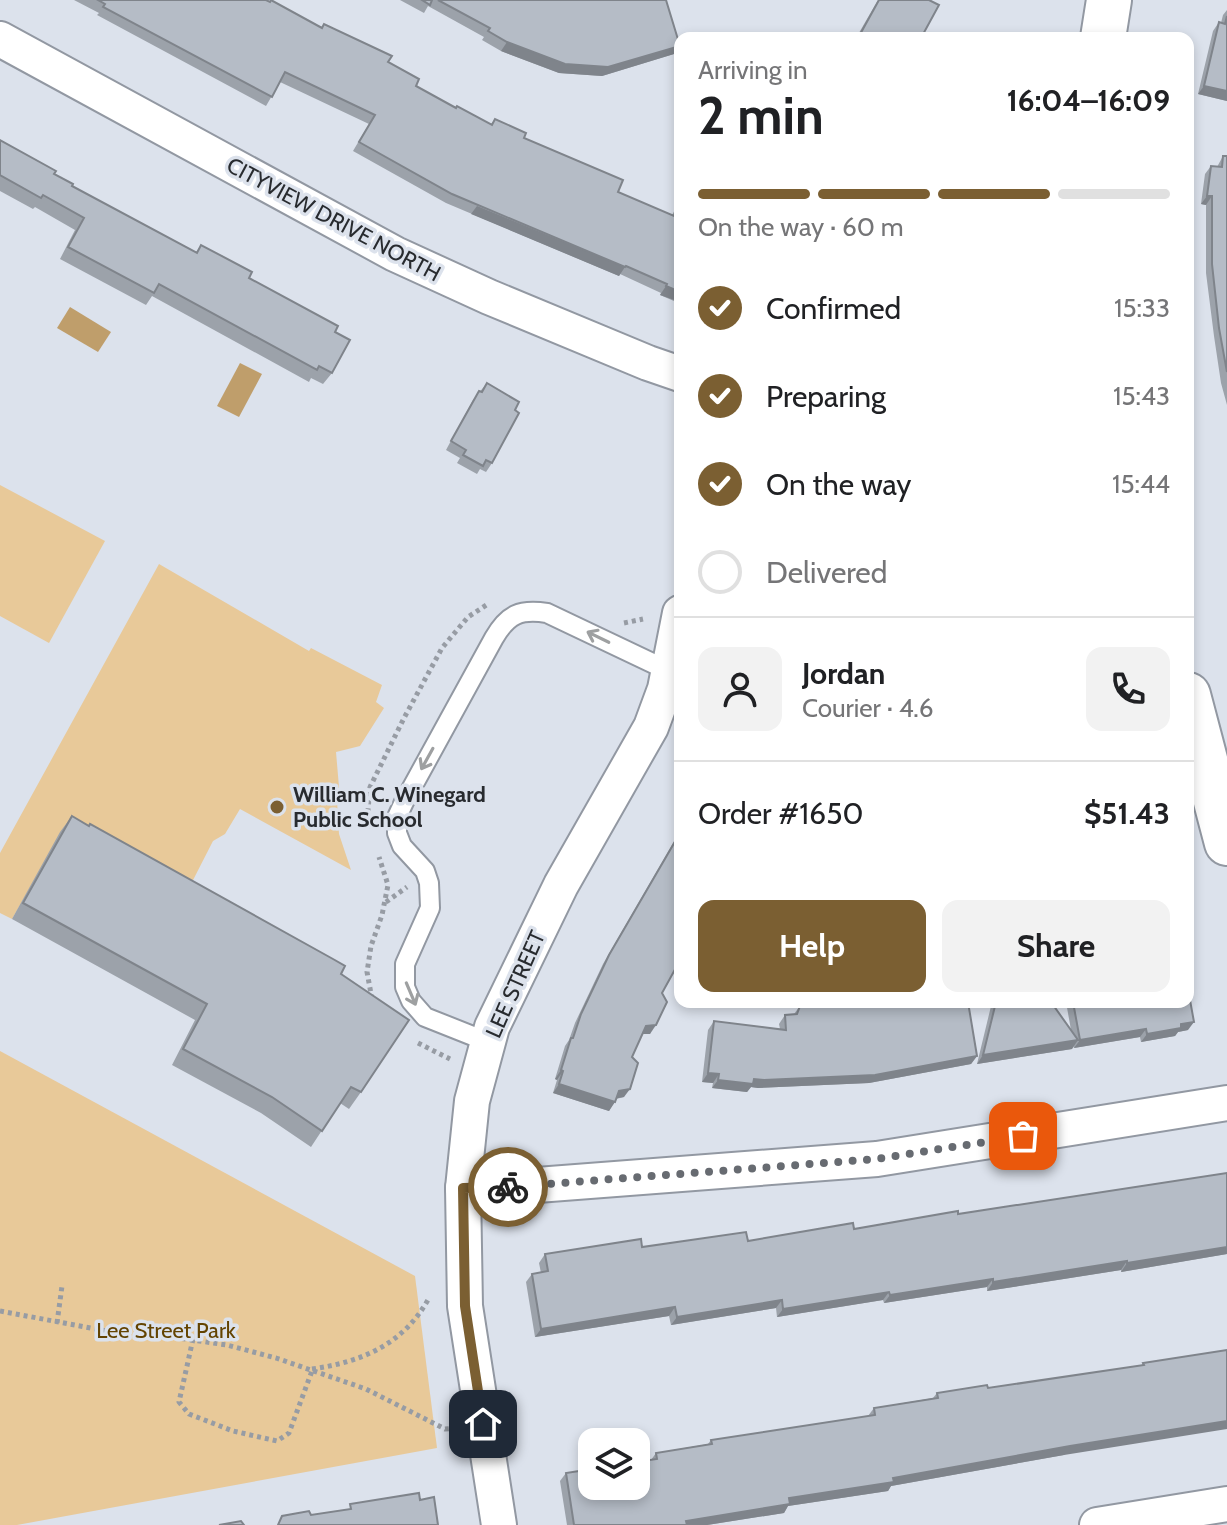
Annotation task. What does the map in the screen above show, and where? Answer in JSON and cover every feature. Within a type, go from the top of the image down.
[{"type":"main road","points":[[1104,32],[1109,0]]},
{"type":"main road","points":[[1194,723],[1227,843]]},
{"type":"street","name":"CITYVIEW DRIVE NORTH","points":[[0,39],[395,254],[489,297],[674,372]]},
{"type":"street","name":"LEE STREET","points":[[499,1525],[465,1306],[463,1188],[472,1101],[492,1027],[561,885],[651,727],[671,685],[674,661]]},
{"type":"street","points":[[463,1188],[877,1159],[1227,1103]]},
{"type":"street","points":[[1097,1525],[1227,1504]]},
{"type":"lane","points":[[488,1042],[425,1017],[411,1001],[405,987],[405,964],[430,908],[425,871],[402,846],[397,833],[397,817],[404,802],[502,624],[515,614],[532,611],[547,613],[671,685]]},
{"type":"path","points":[[384,902],[411,884]]},
{"type":"path","points":[[57,1323],[62,1286]]},
{"type":"path","points":[[310,1370],[344,1364],[371,1353],[410,1327],[429,1298]]},
{"type":"path","points":[[0,1311],[117,1333],[193,1339],[252,1352],[366,1389],[445,1429],[461,1428]]},
{"type":"path","points":[[193,1339],[179,1402],[189,1414],[233,1431],[277,1441],[289,1433],[310,1370]]},
{"type":"green space","points":[[0,485],[105,541],[49,643],[0,616]]},
{"type":"green space","points":[[159,564],[309,651],[311,648],[382,685],[376,702],[384,708],[360,746],[336,752],[339,834],[351,870],[240,809],[225,834],[213,841],[190,886],[61,833],[12,919],[0,913],[0,853]]},
{"type":"green space","name":"Lee Street Park","points":[[0,1051],[415,1276],[437,1448],[17,1525],[0,1525]]},
{"type":"shaded area","points":[[70,307],[111,332],[98,352],[57,328]]},
{"type":"shaded area","points":[[240,363],[262,374],[239,417],[217,406]]},
{"type":"building","points":[[98,0],[271,0],[322,28],[324,24],[392,56],[388,62],[419,79],[416,86],[492,125],[495,119],[526,133],[524,138],[623,180],[618,192],[674,216],[674,289],[626,266],[452,194],[359,142],[375,115],[285,72],[272,97],[103,7],[105,4]]},
{"type":"building","points":[[438,0],[666,0],[676,32],[674,48],[608,67],[565,64],[507,42],[488,31],[490,28]]},
{"type":"building","points":[[879,0],[929,0],[939,5],[924,32],[861,32]]},
{"type":"building","points":[[1227,16],[1227,91],[1204,86],[1219,22],[1225,24]]},
{"type":"building","points":[[0,140],[56,171],[54,174],[72,186],[197,253],[201,245],[252,272],[249,278],[338,326],[335,332],[350,340],[332,373],[319,366],[317,370],[159,284],[154,293],[68,247],[84,218],[0,175]]},
{"type":"building","points":[[1223,156],[1227,156],[1227,372],[1212,264],[1212,196],[1207,196],[1211,166],[1222,167]]},
{"type":"building","points":[[487,383],[519,402],[515,410],[519,413],[492,463],[486,460],[483,466],[463,455],[466,450],[451,441],[479,391],[482,392]]},
{"type":"building","points":[[72,816],[345,966],[341,974],[409,1020],[361,1092],[351,1087],[322,1131],[272,1097],[183,1049],[207,1004],[23,903]]},
{"type":"building","points":[[674,843],[674,971],[662,993],[667,1002],[656,1025],[646,1026],[632,1057],[638,1063],[630,1089],[619,1091],[615,1102],[559,1084],[571,1038],[609,955]]},
{"type":"building","points":[[799,1008],[969,1008],[977,1056],[875,1075],[754,1079],[753,1084],[718,1080],[719,1074],[708,1073],[714,1021],[786,1030],[785,1015],[797,1014]]},
{"type":"building","points":[[995,1008],[1055,1008],[1078,1040],[983,1055]]},
{"type":"building","points":[[1074,1008],[1191,1008],[1194,1022],[1181,1024],[1181,1028],[1147,1034],[1146,1029],[1080,1040]]},
{"type":"building","points":[[1227,1173],[1227,1247],[783,1309],[782,1300],[677,1317],[675,1307],[541,1329],[532,1274],[548,1271],[545,1254],[641,1239],[642,1247],[746,1232],[748,1241],[853,1223],[854,1229]]},
{"type":"building","points":[[1227,1350],[1227,1421],[1070,1446],[893,1478],[894,1482],[789,1498],[790,1504],[686,1521],[687,1525],[574,1525],[566,1473],[578,1471],[578,1500],[650,1500],[650,1460],[657,1459],[656,1453],[712,1444],[711,1440],[875,1415],[874,1408],[938,1398],[937,1393],[987,1385],[988,1388]]},
{"type":"building","points":[[419,1493],[420,1500],[434,1497],[438,1525],[278,1525],[282,1516],[351,1509],[350,1504]]},
{"type":"building","points":[[241,1521],[244,1525],[219,1525]]},
{"type":"way so far","points":[[508,1187],[877,1159],[1023,1136]]},
{"type":"place","name":"William C. Winegard Public School","points":[[277,807]]},
{"type":"route","points":[[483,1424],[465,1306],[463,1188],[508,1187]]}]
